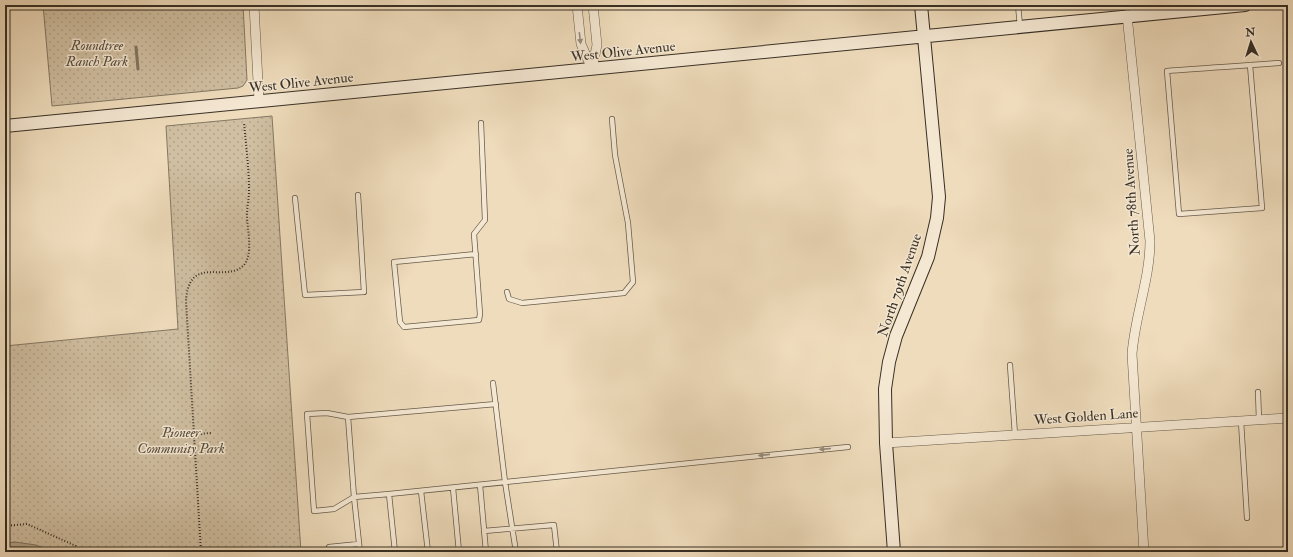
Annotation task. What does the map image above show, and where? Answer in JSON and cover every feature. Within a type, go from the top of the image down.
[{"type":"main road","name":"North 79th Avenue","points":[[894,552],[886,443],[885,407],[889,362],[896,336],[928,257],[938,204],[938,170],[921,5]]},
{"type":"main road","name":"West Olive Avenue","points":[[5,126],[1245,5]]},
{"type":"street","points":[[254,5],[259,101]]},
{"type":"street","points":[[577,5],[581,44],[592,69]]},
{"type":"street","points":[[592,69],[597,45],[593,5]]},
{"type":"street","name":"North 78th Avenue","points":[[1127,16],[1150,241],[1148,270],[1135,329],[1132,354],[1144,552]]},
{"type":"street","name":"West Golden Lane","points":[[886,443],[1288,418]]},
{"type":"lane","points":[[1018,5],[1020,26]]},
{"type":"lane","points":[[1250,65],[1262,208],[1179,214],[1167,71],[1250,65],[1279,63]]},
{"type":"lane","points":[[507,292],[509,299],[522,302],[624,293],[633,282],[628,223],[615,155],[612,119]]},
{"type":"lane","points":[[476,254],[394,262],[400,322],[404,327],[479,320],[476,254],[474,234],[486,220],[481,123]]},
{"type":"lane","points":[[295,198],[305,295],[364,292],[358,194]]},
{"type":"lane","points":[[1010,365],[1015,435]]},
{"type":"lane","points":[[493,383],[504,482],[514,528],[516,552]]},
{"type":"lane","points":[[1258,392],[1259,420]]},
{"type":"lane","points":[[496,404],[348,417],[327,413],[307,414],[314,510],[334,510],[354,497],[848,447]]},
{"type":"lane","points":[[348,417],[360,552]]},
{"type":"lane","points":[[1242,421],[1247,518]]},
{"type":"lane","points":[[480,485],[486,552]]},
{"type":"lane","points":[[453,488],[460,552]]},
{"type":"lane","points":[[421,491],[428,552]]},
{"type":"lane","points":[[389,494],[395,552]]},
{"type":"lane","points":[[484,531],[554,525],[557,552]]},
{"type":"lane","points":[[329,552],[329,547],[359,544]]},
{"type":"path","points":[[201,552],[186,300],[187,288],[196,276],[204,272],[234,270],[243,266],[248,257],[247,213],[249,190],[244,123]]},
{"type":"path","points":[[165,436],[211,433]]},
{"type":"path","points":[[5,526],[27,524],[76,546],[81,552]]},
{"type":"green space","name":"Roundtree Ranch Park","points":[[43,5],[243,5],[247,80],[243,86],[238,88],[52,106]]},
{"type":"green space","name":"Pioneer Community Park","points":[[272,116],[301,552],[5,552],[5,346],[178,329],[166,126]]},
{"type":"water","points":[[15,542],[36,545],[54,552],[5,552],[5,543]]},
{"type":"waterway","points":[[136,47],[138,69]]}]
